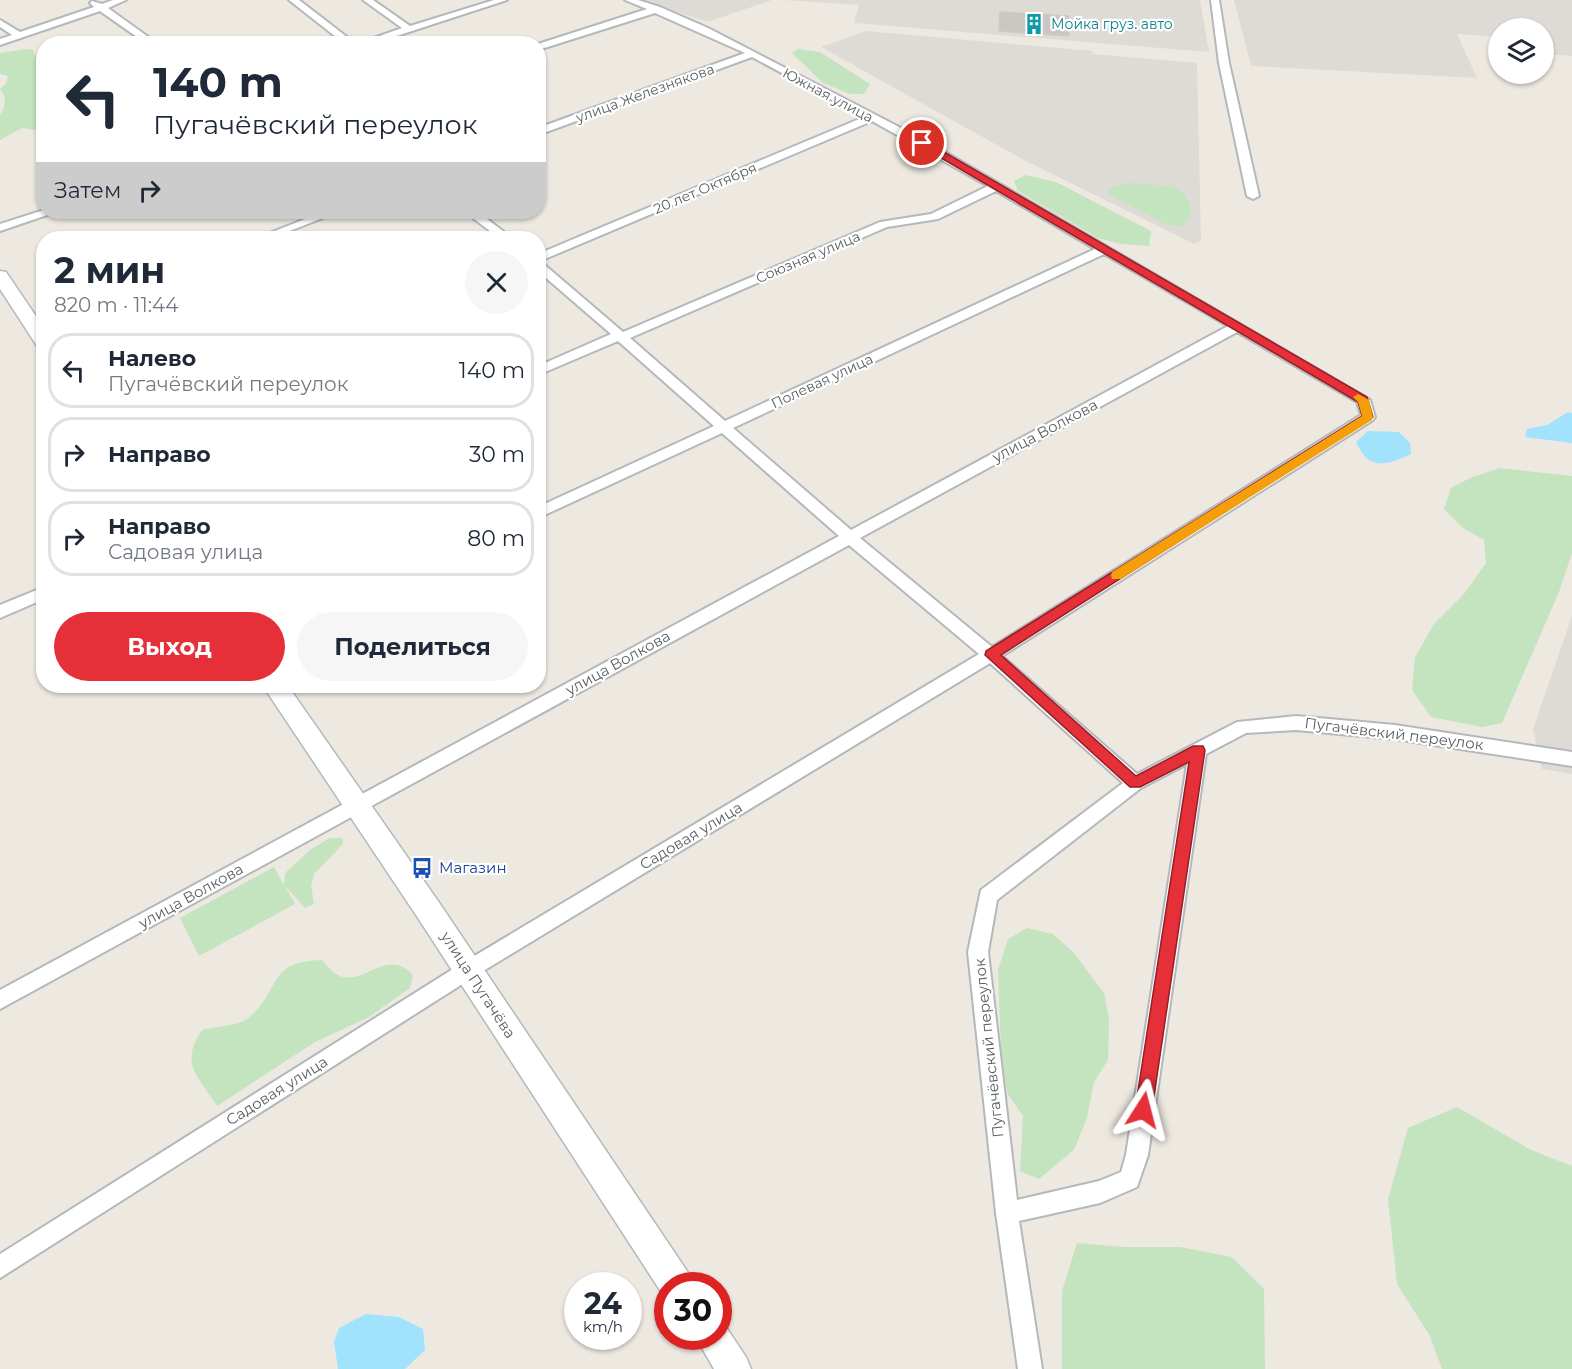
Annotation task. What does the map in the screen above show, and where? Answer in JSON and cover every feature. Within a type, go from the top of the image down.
[{"type":"street","points":[[90,0],[142,36]]},
{"type":"street","points":[[0,42],[122,0]]},
{"type":"street","points":[[293,0],[341,36]]},
{"type":"street","points":[[367,0],[409,29]]},
{"type":"street","points":[[387,36],[481,3],[503,0]]},
{"type":"street","name":"Южная улица","points":[[629,0],[657,9],[752,54],[922,143],[1363,400]]},
{"type":"street","points":[[1215,0],[1224,63],[1253,196]]},
{"type":"street","points":[[546,44],[657,9]]},
{"type":"street","points":[[0,23],[18,35]]},
{"type":"street","name":"улица Железнякова","points":[[546,129],[752,54]]},
{"type":"street","name":"20 лет Октября","points":[[546,255],[871,118]]},
{"type":"street","name":"Союзная улица","points":[[546,368],[884,224],[934,217],[997,186]]},
{"type":"street","points":[[0,228],[36,216]]},
{"type":"street","points":[[282,231],[313,219]]},
{"type":"street","points":[[481,219],[497,231]]},
{"type":"street","name":"Полевая улица","points":[[546,509],[1105,249]]},
{"type":"street","points":[[546,271],[849,537],[991,655],[1135,783]]},
{"type":"street","points":[[0,276],[36,320]]},
{"type":"street","name":"улица Волкова","points":[[0,1000],[1236,327]]},
{"type":"street","name":"Садовая улица","points":[[0,1267],[468,970],[991,655],[1368,417],[1363,400]]},
{"type":"street","points":[[0,612],[36,596]]},
{"type":"street","name":"улица Пугачёва","points":[[280,693],[360,805],[584,1150],[667,1272]]},
{"type":"street","name":"Пугачёвский переулок","points":[[1030,1369],[1007,1213],[978,952],[988,896],[1135,783],[1243,727],[1296,723],[1395,732],[1572,759]]},
{"type":"street","points":[[1007,1213],[1100,1192],[1129,1179],[1137,1155],[1198,750]]},
{"type":"street","points":[[721,1350],[734,1369]]},
{"type":"shaded area","points":[[642,0],[772,0],[707,22]]},
{"type":"shaded area","points":[[783,0],[1200,0],[1209,52],[854,23],[859,5]]},
{"type":"shaded area","points":[[1234,0],[1572,0],[1572,56],[1554,55],[1554,18],[1488,18],[1488,36],[1457,34],[1477,78],[1251,66]]},
{"type":"shaded area","points":[[866,31],[1093,51],[1092,54],[1197,63],[1201,240],[1194,244],[1022,159],[821,47]]},
{"type":"shaded area","points":[[1572,616],[1572,774],[1542,769],[1533,729]]},
{"type":"green space","points":[[26,49],[33,50],[36,55],[36,130],[22,128],[0,140],[0,115],[5,98],[0,89],[6,83],[8,76],[0,74],[0,53]]},
{"type":"green space","points":[[798,49],[820,52],[870,84],[864,94],[850,94],[823,83],[792,53]]},
{"type":"green space","points":[[1025,175],[1056,182],[1151,231],[1149,246],[1121,244],[1098,238],[1018,191],[1014,181]]},
{"type":"green space","points":[[1128,183],[1171,186],[1185,194],[1192,212],[1188,221],[1180,227],[1165,224],[1107,192],[1112,187]]},
{"type":"green space","points":[[1500,468],[1572,476],[1572,553],[1559,592],[1502,723],[1482,727],[1431,717],[1412,690],[1415,657],[1434,624],[1464,594],[1486,563],[1484,540],[1463,528],[1444,509],[1451,488],[1472,477]]},
{"type":"green space","points":[[330,838],[343,838],[343,844],[314,874],[311,885],[314,904],[305,908],[285,886],[295,904],[199,956],[180,918],[274,867],[284,885],[285,873],[311,849]]},
{"type":"green space","points":[[1027,928],[1053,934],[1074,953],[1104,993],[1109,1019],[1108,1060],[1094,1082],[1087,1118],[1074,1150],[1039,1179],[1020,1171],[1023,1116],[1007,1093],[1001,1050],[998,970],[1008,939]]},
{"type":"green space","points":[[322,960],[334,973],[346,977],[355,977],[393,964],[403,967],[413,975],[410,988],[369,1017],[315,1042],[217,1106],[198,1078],[192,1061],[195,1042],[202,1030],[232,1025],[247,1019],[258,1009],[282,972],[304,962]]},
{"type":"green space","points":[[1457,1107],[1531,1150],[1572,1166],[1572,1369],[1442,1369],[1430,1336],[1397,1284],[1388,1199],[1408,1128]]},
{"type":"green space","points":[[1077,1243],[1123,1247],[1180,1247],[1232,1257],[1264,1289],[1265,1369],[1062,1369],[1062,1291]]},
{"type":"water","points":[[1568,412],[1572,413],[1572,443],[1525,437],[1527,429],[1547,425]]},
{"type":"water","points":[[1368,431],[1399,432],[1410,443],[1411,454],[1386,463],[1372,462],[1366,458],[1356,442]]},
{"type":"water","points":[[366,1314],[399,1317],[423,1329],[425,1350],[405,1369],[338,1369],[334,1342],[339,1328]]},
{"type":"building","name":"Мойка груз. авто","points":[[1000,12],[1069,16],[1069,36],[999,31]]},
{"type":"slow traffic","points":[[1117,575],[1368,417],[1363,400],[1358,397]]},
{"type":"place","name":"Мойка груз. авто","points":[[1034,24]]},
{"type":"place","name":"Магазин","points":[[422,868]]},
{"type":"route","points":[[922,143],[1363,400],[1368,417],[991,655],[1135,783],[1198,750],[1143,1110]]}]
